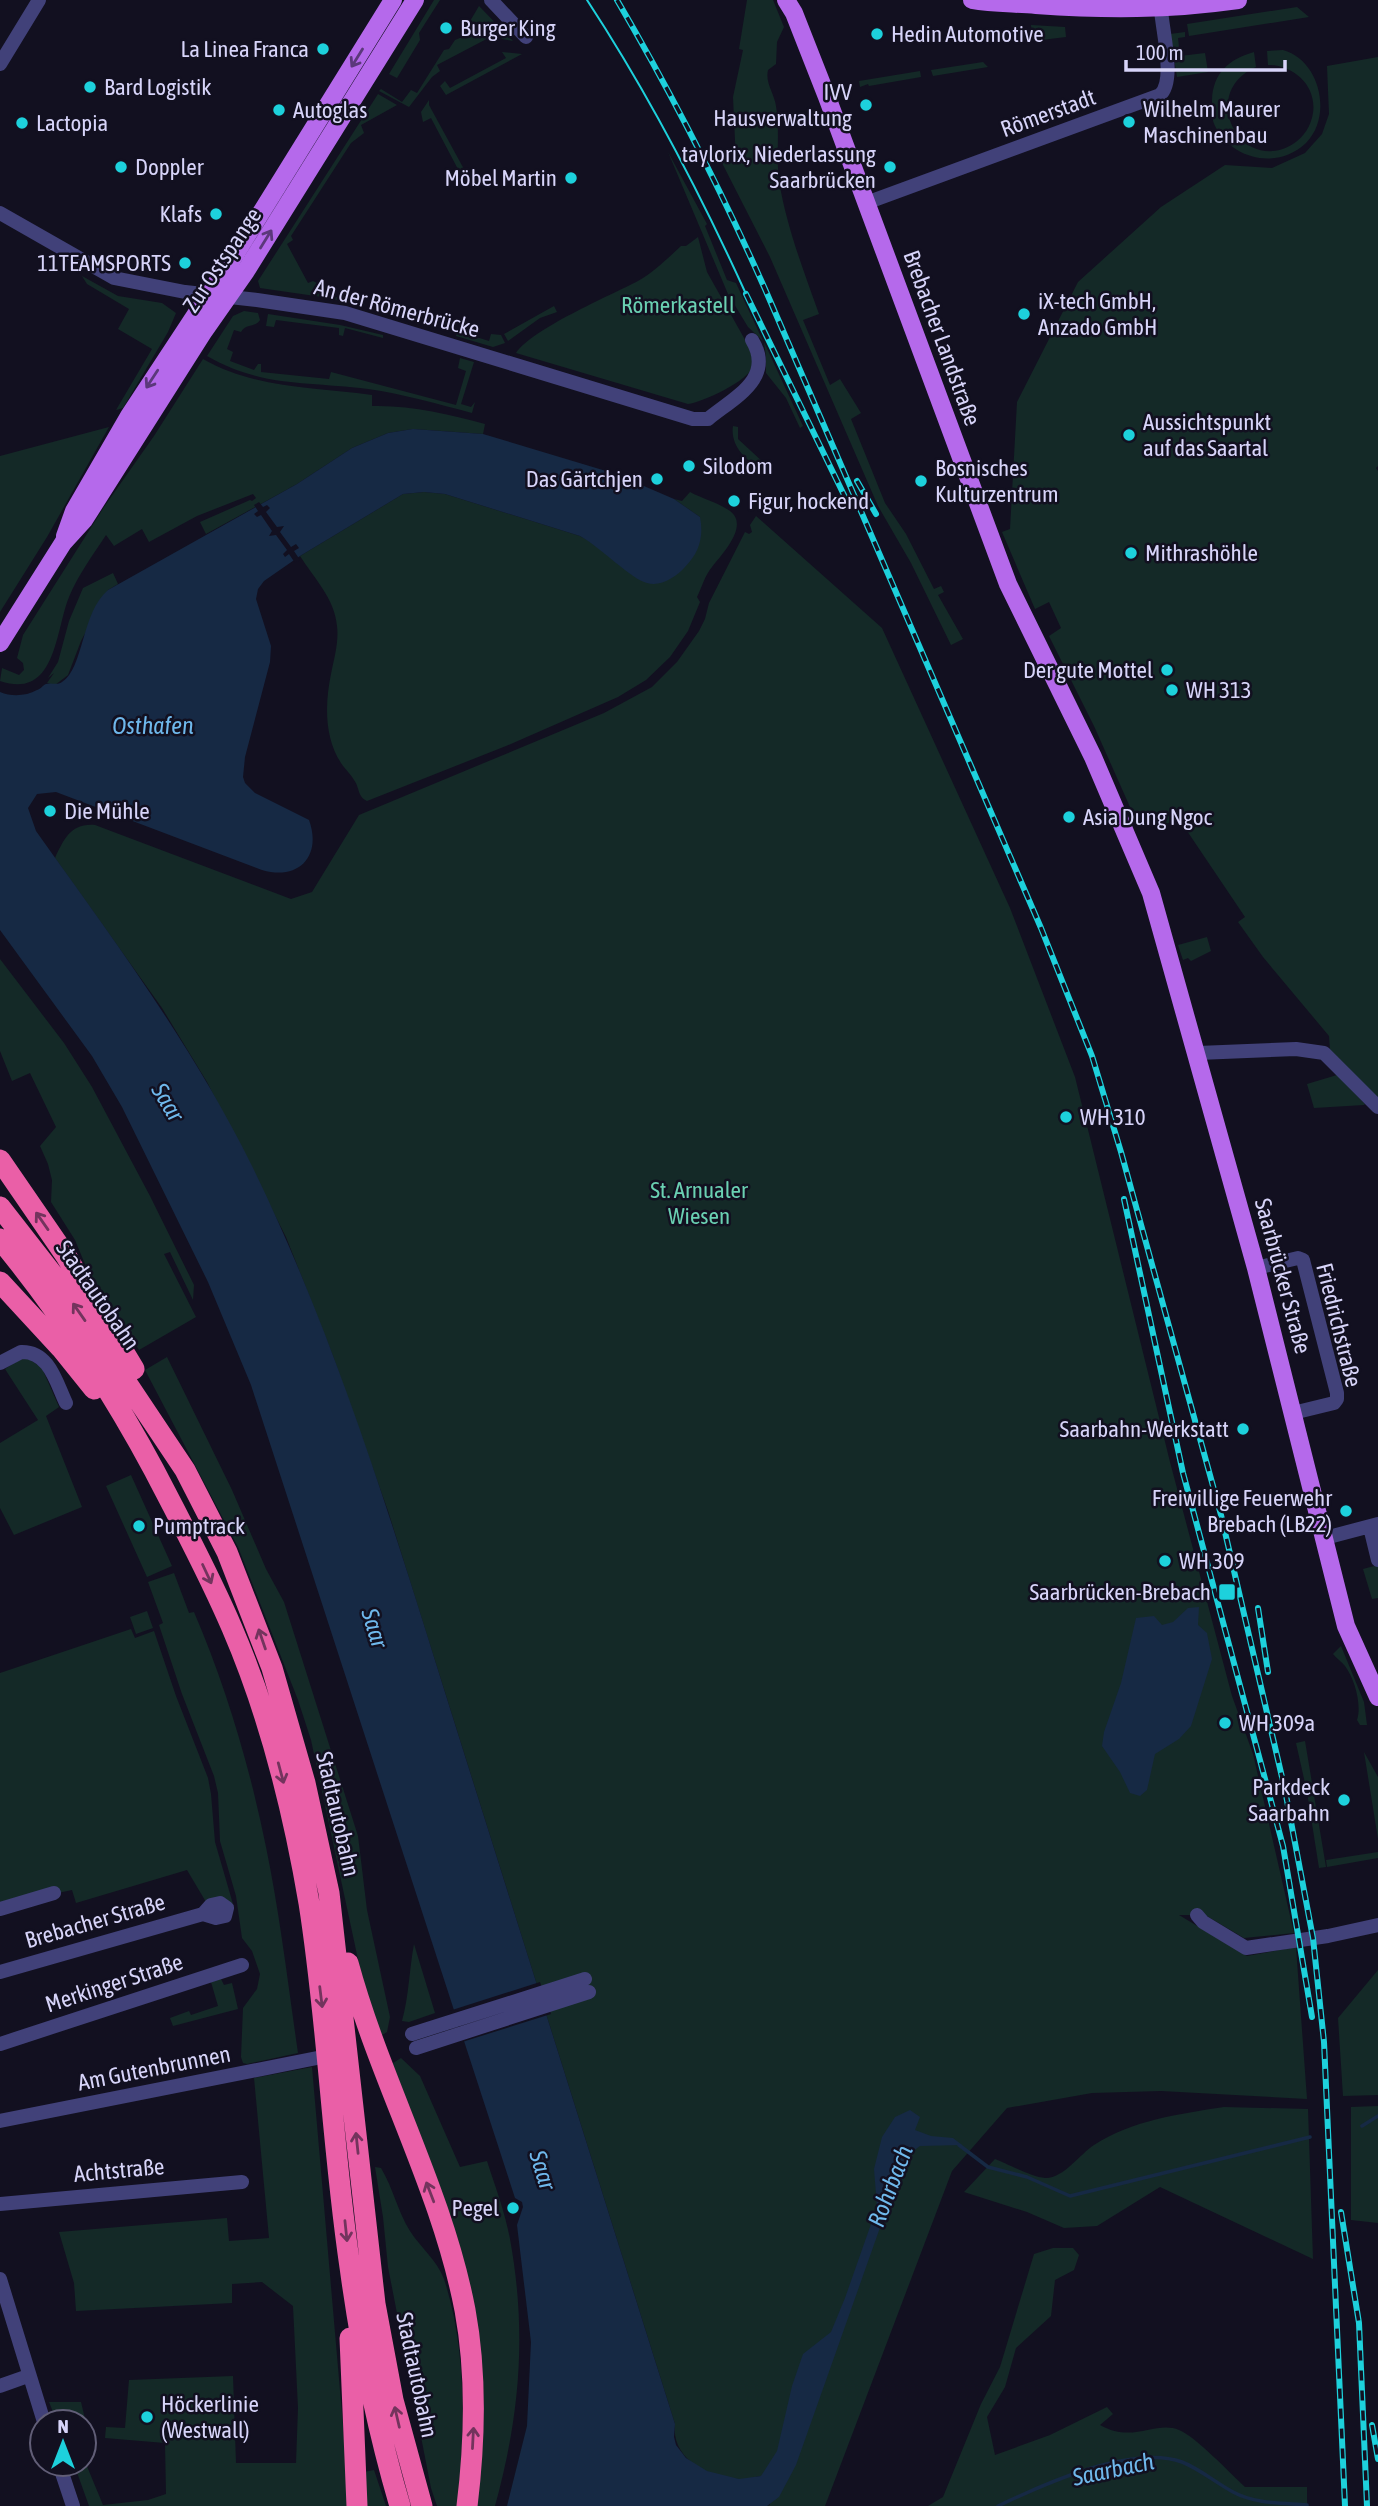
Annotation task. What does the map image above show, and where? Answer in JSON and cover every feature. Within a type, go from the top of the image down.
[{"type":"highway","points":[[0,1160],[66,1256],[121,1346],[171,1431],[185,1470]]},
{"type":"highway","name":"Stadtautobahn","points":[[0,1207],[64,1289],[185,1470],[226,1552],[272,1668],[302,1770],[329,1893],[335,2029],[341,2087],[393,2400],[422,2506]]},
{"type":"highway","name":"Stadtautobahn","points":[[0,1239],[77,1342],[132,1427],[184,1527],[233,1631],[273,1744],[299,1850],[314,1939],[335,2029]]},
{"type":"highway","points":[[0,1282],[61,1348],[153,1470]]},
{"type":"highway","points":[[329,1893],[367,2027],[438,2214],[457,2275],[465,2312],[474,2416],[467,2506]]},
{"type":"highway","name":"Stadtautobahn","points":[[341,2087],[349,2266],[373,2403],[400,2506]]},
{"type":"highway","points":[[349,2266],[357,2506]]},
{"type":"main road","name":"Zur Ostspange","points":[[63,543],[74,512],[108,451],[231,261],[393,0]]},
{"type":"main road","name":"Zur Ostspange","points":[[0,643],[63,543],[84,520],[229,296],[415,0]]},
{"type":"main road","points":[[972,0],[1003,4],[1026,2],[1072,8],[1161,9],[1238,0]]},
{"type":"main road","name":"Brebacher Landstraße","points":[[791,4],[1008,584],[1093,757],[1142,867]]},
{"type":"main road","name":"Saarbrücker Straße","points":[[1142,867],[1198,1053],[1256,1268],[1346,1626],[1378,1696]]},
{"type":"street","points":[[0,64],[39,0]]},
{"type":"street","points":[[491,0],[526,37]]},
{"type":"street","name":"Römerstadt","points":[[866,203],[1160,95],[1169,78],[1161,9]]},
{"type":"street","name":"An der Römerbrücke","points":[[0,213],[114,278],[208,295],[318,309],[371,320],[678,416],[708,419],[753,380],[761,364],[759,352],[752,340]]},
{"type":"street","points":[[1198,1053],[1296,1049],[1324,1053],[1378,1107]]},
{"type":"street","name":"Friedrichstraße","points":[[1256,1268],[1298,1258],[1303,1260],[1337,1393],[1334,1403],[1293,1413]]},
{"type":"street","points":[[0,1363],[21,1352],[40,1357],[48,1365],[66,1403]]},
{"type":"street","points":[[1325,1538],[1374,1525],[1378,1560]]},
{"type":"street","points":[[0,1909],[54,1893]]},
{"type":"street","name":"Brebacher Straße","points":[[0,1972],[203,1914]]},
{"type":"street","points":[[1197,1914],[1203,1922],[1245,1948],[1378,1925]]},
{"type":"street","name":"Merkinger Straße","points":[[0,2044],[242,1965]]},
{"type":"street","points":[[414,2041],[587,1985]]},
{"type":"street","name":"Am Gutenbrunnen","points":[[0,2121],[317,2058]]},
{"type":"street","name":"Achtstraße","points":[[0,2203],[242,2182]]},
{"type":"street","points":[[0,2279],[39,2408]]},
{"type":"street","points":[[0,2386],[29,2376]]},
{"type":"street","points":[[64,2478],[73,2506]]},
{"type":"green space","points":[[434,0],[440,0],[419,33],[420,40],[397,78],[389,74]]},
{"type":"green space","points":[[747,0],[773,0],[784,27],[777,42],[776,64],[768,70],[767,75],[777,115],[778,172],[782,198],[819,314],[803,320],[830,385],[840,379],[861,413],[851,419],[885,503],[906,534],[934,589],[941,586],[944,592],[938,595],[963,639],[951,645],[911,563],[878,506],[770,257],[720,159],[736,162],[733,97],[743,50],[739,49]]},
{"type":"green space","points":[[479,6],[513,41],[502,39],[498,33],[437,65],[440,71],[432,77],[409,107],[379,91],[381,89],[402,102],[411,90],[417,93],[444,50],[449,49],[455,40],[460,38]]},
{"type":"green space","points":[[1297,7],[1309,17],[1189,36],[1187,24]]},
{"type":"green space","points":[[1031,25],[1065,27],[1066,37],[1033,41]]},
{"type":"green space","points":[[1185,32],[1185,37],[1178,38],[1180,56],[1205,53],[1208,72],[1177,77],[1170,34]]},
{"type":"green space","points":[[1283,50],[1296,56],[1314,77],[1320,104],[1319,118],[1306,143],[1295,151],[1282,157],[1256,157],[1232,147],[1215,126],[1212,100],[1215,82],[1230,63],[1254,52],[1256,67],[1239,79],[1230,94],[1228,111],[1233,127],[1243,141],[1257,149],[1274,151],[1293,144],[1309,127],[1313,103],[1307,86],[1295,73],[1268,65],[1267,51]]},
{"type":"green space","points":[[502,52],[522,54],[446,95],[440,86],[445,81],[450,88],[506,58]]},
{"type":"green space","points":[[1378,57],[1378,1100],[1330,1050],[1329,1036],[1263,957],[1238,922],[1245,917],[1179,819],[1160,826],[1157,818],[1138,825],[1094,726],[1049,636],[1061,628],[1049,602],[1035,609],[1002,532],[1010,529],[1017,402],[1078,282],[1161,207],[1225,165],[1272,168],[1305,153],[1322,134],[1329,114],[1327,66]]},
{"type":"green space","points":[[983,62],[988,67],[933,76],[931,70]]},
{"type":"green space","points":[[920,71],[921,77],[860,87],[859,81]]},
{"type":"green space","points":[[378,94],[397,105],[361,125],[364,133],[351,143],[291,236],[293,240],[287,244],[308,283],[313,281],[319,284],[317,291],[356,303],[359,297],[363,298],[365,305],[362,307],[329,298],[260,288],[258,281]]},
{"type":"green space","points":[[429,100],[429,105],[465,171],[460,173],[431,118],[423,122],[421,112]]},
{"type":"green space","points":[[668,152],[707,224],[705,226],[727,280],[736,283],[763,341],[748,327],[728,294]]},
{"type":"green space","name":"Römerkastell","points":[[698,237],[707,272],[753,355],[754,365],[744,378],[735,384],[688,404],[516,353],[554,324],[638,281],[661,265],[681,246],[686,246]]},
{"type":"green space","points":[[82,276],[118,296],[162,303],[176,313],[168,332],[123,408],[116,410],[152,349],[118,329],[129,309],[87,284]]},
{"type":"green space","points":[[554,306],[557,312],[540,318],[508,341],[504,334]]},
{"type":"green space","points":[[244,311],[258,313],[260,320],[241,332],[234,330],[227,349],[233,352],[230,361],[254,370],[261,364],[261,372],[329,379],[331,372],[456,405],[466,371],[458,368],[460,358],[474,362],[461,404],[471,407],[475,402],[472,413],[381,391],[247,374],[207,356],[233,316]]},
{"type":"green space","points":[[268,314],[340,325],[383,335],[383,338],[345,328],[343,336],[339,335],[339,328],[276,320],[274,327],[266,326]]},
{"type":"green space","points":[[457,331],[489,341],[491,334],[501,335],[505,343],[493,347],[456,336]]},
{"type":"green space","points":[[764,342],[803,426],[800,428],[786,398],[766,373]]},
{"type":"green space","points":[[203,359],[223,369],[264,381],[372,395],[372,406],[415,409],[485,424],[483,434],[413,429],[388,433],[352,448],[297,484],[206,534],[200,522],[252,501],[256,498],[253,494],[197,516],[149,542],[142,529],[114,546],[106,535],[69,597],[56,644],[43,672],[32,681],[18,684],[0,681],[2,668],[19,675],[24,670],[23,663],[17,658],[23,635]]},
{"type":"green space","points":[[733,426],[738,427],[738,439],[765,464],[762,467],[745,457],[736,446]]},
{"type":"green space","points":[[109,427],[47,537],[0,612],[0,456]]},
{"type":"green space","points":[[690,492],[730,511],[737,524],[732,540],[705,577],[697,597],[700,602],[688,631],[670,657],[646,680],[618,697],[506,746],[367,801],[341,763],[331,742],[327,708],[337,644],[335,616],[328,598],[300,556],[403,494],[445,494],[580,536],[595,544],[634,576],[700,517],[674,499],[682,501]]},
{"type":"green space","name":"St. Arnualer Wiesen","points":[[756,516],[882,628],[1010,908],[1075,1077],[1170,1462],[1232,1696],[1253,1754],[1294,1933],[1244,1938],[1205,1915],[1179,1915],[1247,1956],[1296,1947],[1307,2099],[1161,2091],[1092,2093],[1007,2108],[952,2171],[825,2506],[767,2506],[770,2505],[761,2476],[742,2479],[715,2474],[694,2464],[679,2447],[675,2424],[388,1511],[333,1356],[286,1237],[207,1082],[162,1008],[55,858],[69,834],[80,827],[95,825],[291,899],[312,892],[359,815],[604,713],[652,687],[677,662],[699,631],[709,603],[745,532],[752,532],[750,525]]},
{"type":"green space","points":[[113,573],[118,584],[108,590],[81,641],[68,675],[55,685],[47,683],[54,673],[48,678],[58,662],[69,621],[83,588]]},
{"type":"green space","points":[[1207,937],[1211,951],[1191,961],[1188,958],[1183,960],[1178,945]]},
{"type":"green space","points":[[0,959],[64,1043],[92,1087],[194,1285],[193,1300],[170,1252],[164,1254],[196,1317],[139,1350],[87,1269],[75,1240],[51,1202],[52,1180],[40,1146],[56,1127],[30,1073],[12,1081],[0,1051]]},
{"type":"green space","points":[[1337,1075],[1364,1105],[1314,1108],[1307,1084]]},
{"type":"green space","points":[[167,1357],[284,1602],[358,1836],[367,1910],[390,2017],[387,2032],[379,2037],[362,1978],[311,1740],[298,1700],[238,1547],[145,1370]]},
{"type":"green space","points":[[20,1359],[29,1359],[42,1368],[59,1407],[46,1416],[82,1507],[14,1535],[0,1508],[0,1443],[38,1420],[5,1369]]},
{"type":"green space","name":"Pumptrack","points":[[131,1475],[172,1566],[147,1577],[106,1486]]},
{"type":"green space","points":[[1378,1565],[1378,1598],[1372,1599],[1363,1569]]},
{"type":"green space","points":[[174,1573],[189,1613],[194,1612],[206,1640],[236,1728],[266,1847],[284,1950],[298,2053],[247,2064],[243,2063],[241,2057],[243,2008],[257,1989],[260,1974],[252,1951],[242,1938],[236,1896],[220,1841],[218,1793],[214,1776],[182,1694],[159,1625],[163,1623],[148,1582]]},
{"type":"green space","points":[[147,1611],[153,1628],[136,1634],[130,1617]]},
{"type":"green space","points":[[131,1629],[135,1638],[154,1631],[208,1778],[215,1842],[233,1904],[206,1902],[187,1870],[76,1903],[72,1890],[58,1893],[55,1886],[0,1903],[0,1673]]},
{"type":"green space","points":[[1341,1646],[1364,1702],[1367,1725],[1360,1725],[1357,1720],[1358,1700],[1349,1671],[1333,1654]]},
{"type":"green space","points":[[1305,1741],[1326,1867],[1319,1868],[1296,1743]]},
{"type":"green space","points":[[1364,1752],[1378,1777],[1378,1839]]},
{"type":"green space","points":[[1378,1852],[1378,1858],[1327,1867],[1326,1860]]},
{"type":"green space","points":[[414,1944],[435,2013],[409,2022],[402,2021]]},
{"type":"green space","points":[[1378,1970],[1378,2095],[1343,2096],[1338,2018]]},
{"type":"green space","points":[[221,1979],[224,1985],[232,1983],[238,2009],[173,2026],[170,2018],[189,2011],[191,2015],[218,2006],[211,1982]]},
{"type":"green space","points":[[401,2058],[420,2076],[460,2167],[487,2161],[508,2229],[518,2307],[518,2373],[510,2439],[495,2506],[471,2506],[479,2364],[390,2065]]},
{"type":"green space","points":[[312,2067],[350,2506],[89,2506],[79,2478],[92,2478],[103,2505],[148,2500],[166,2494],[165,2443],[105,2438],[106,2427],[125,2428],[129,2380],[233,2376],[236,2463],[296,2463],[298,2408],[293,2306],[262,2282],[232,2284],[232,2303],[76,2311],[74,2283],[59,2232],[227,2218],[229,2241],[269,2238],[254,2078]]},
{"type":"green space","points":[[1378,2106],[1378,2223],[1351,2220],[1351,2107]]},
{"type":"green space","points":[[1224,2107],[1308,2109],[1313,2259],[1160,2187],[1097,2226],[1064,2228],[1027,2212],[964,2192],[995,2159],[1034,2175],[1052,2177],[1109,2136],[1157,2119]]},
{"type":"green space","points":[[375,2167],[381,2168],[410,2231],[441,2272],[451,2306],[457,2334],[462,2391],[458,2506],[437,2506],[431,2488],[388,2267]]},
{"type":"green space","points":[[1053,2248],[1073,2248],[1079,2255],[1074,2270],[1055,2280],[1051,2316],[1016,2348],[1005,2387],[987,2417],[995,2455],[1050,2435],[1107,2407],[1113,2414],[1100,2425],[1123,2432],[1162,2428],[1179,2430],[1203,2447],[1245,2487],[1307,2487],[1307,2506],[928,2506],[943,2497],[981,2404],[1000,2367],[1034,2254]]},
{"type":"green space","points":[[49,2402],[81,2402],[82,2408],[51,2408]]},
{"type":"green space","points":[[374,2470],[386,2506],[363,2506],[364,2472]]},
{"type":"water","points":[[413,429],[483,434],[616,474],[674,499],[700,517],[701,538],[697,550],[690,562],[673,578],[652,584],[633,576],[580,536],[445,494],[403,494],[300,556],[264,581],[258,589],[256,599],[271,646],[270,662],[245,757],[243,777],[255,793],[309,820],[312,833],[310,855],[297,869],[287,872],[262,870],[56,792],[37,794],[28,808],[36,831],[151,994],[229,1122],[284,1235],[341,1375],[390,1519],[675,2424],[676,2445],[686,2458],[707,2471],[739,2479],[761,2476],[777,2451],[792,2386],[803,2354],[831,2332],[845,2298],[877,2207],[874,2169],[882,2137],[895,2117],[910,2110],[920,2117],[915,2130],[931,2136],[953,2138],[962,2145],[920,2146],[905,2157],[796,2465],[779,2497],[767,2506],[507,2506],[527,2426],[531,2342],[517,2225],[522,2202],[515,2198],[251,1385],[208,1282],[122,1107],[92,1056],[0,930],[0,692],[24,695],[46,684],[62,682],[75,665],[93,612],[108,590],[297,484],[352,448],[388,433]]},
{"type":"water","points":[[1199,1607],[1198,1625],[1207,1633],[1212,1659],[1191,1726],[1179,1739],[1155,1754],[1147,1790],[1140,1796],[1130,1793],[1120,1772],[1102,1746],[1104,1732],[1121,1683],[1136,1618],[1154,1616],[1162,1625],[1173,1622],[1188,1608]]},
{"type":"pier","points":[[259,502],[263,507],[267,505],[270,508],[266,512],[277,527],[284,526],[280,532],[291,547],[296,544],[299,548],[294,551],[300,560],[295,563],[289,554],[285,557],[283,554],[287,550],[276,535],[269,536],[272,531],[261,515],[257,517],[254,514],[258,511],[254,505]]},
{"type":"pier","points":[[540,1982],[551,2014],[459,2043],[449,2011]]},
{"type":"waterway","name":"Rohrbach","points":[[1362,2126],[1378,2116]]},
{"type":"waterway","name":"Rohrbach","points":[[959,2145],[988,2167],[1027,2177],[1070,2196],[1310,2137]]},
{"type":"waterway","name":"Saarbach","points":[[998,2506],[1088,2469],[1139,2458],[1162,2458],[1182,2462],[1250,2499],[1307,2505]]},
{"type":"tram line","points":[[587,0],[672,144],[746,294]]},
{"type":"railway","points":[[617,0],[695,143],[765,289],[1041,928],[1092,1056],[1121,1152],[1221,1515],[1285,1790],[1313,1938],[1324,2042],[1345,2506]]},
{"type":"railway","points":[[746,294],[845,497]]},
{"type":"railway","points":[[857,481],[876,514]]},
{"type":"railway","points":[[1124,1199],[1183,1473],[1283,1846],[1312,2017]]},
{"type":"railway","points":[[1258,1608],[1268,1672]]},
{"type":"railway","points":[[1341,2212],[1359,2323],[1367,2506]]},
{"type":"railway","points":[[1372,2425],[1378,2459]]},
{"type":"place","name":"Burger King","points":[[446,28]]},
{"type":"place","name":"Hedin Automotive","points":[[877,34]]},
{"type":"place","name":"La Linea Franca","points":[[323,49]]},
{"type":"place","name":"Bard Logistik","points":[[90,87]]},
{"type":"place","name":"IVV Hausverwaltung","points":[[866,105]]},
{"type":"place","name":"Autoglas","points":[[279,110]]},
{"type":"place","name":"Wilhelm Maurer Maschinenbau","points":[[1129,122]]},
{"type":"place","name":"Lactopia","points":[[22,123]]},
{"type":"place","name":"Doppler","points":[[121,167]]},
{"type":"place","name":"taylorix, Niederlassung Saarbrücken","points":[[890,167]]},
{"type":"place","name":"Möbel Martin","points":[[571,178]]},
{"type":"place","name":"Klafs","points":[[216,214]]},
{"type":"place","name":"11TEAMSPORTS","points":[[185,263]]},
{"type":"place","name":"iX-tech GmbH, Anzado GmbH","points":[[1024,314]]},
{"type":"place","name":"Aussichtspunkt auf das Saartal","points":[[1129,435]]},
{"type":"place","name":"Silodom","points":[[689,466]]},
{"type":"place","name":"Das Gärtchjen","points":[[657,479]]},
{"type":"place","name":"Bosnisches Kulturzentrum","points":[[921,481]]},
{"type":"place","name":"Figur, hockend","points":[[734,501]]},
{"type":"place","name":"Mithrashöhle","points":[[1131,553]]},
{"type":"place","name":"Der gute Mottel","points":[[1167,670]]},
{"type":"place","name":"WH 313","points":[[1172,690]]},
{"type":"place","name":"Die Mühle","points":[[50,811]]},
{"type":"place","name":"Asia Dung Ngoc","points":[[1069,817]]},
{"type":"place","name":"WH 310","points":[[1066,1117]]},
{"type":"place","name":"Saarbahn-Werkstatt","points":[[1243,1429]]},
{"type":"place","name":"Freiwillige Feuerwehr Brebach (LB22)","points":[[1346,1511]]},
{"type":"place","name":"Pumptrack","points":[[139,1526]]},
{"type":"place","name":"WH 309","points":[[1165,1561]]},
{"type":"place","name":"Saarbrücken-Brebach","points":[[1227,1592]]},
{"type":"place","name":"WH 309a","points":[[1225,1723]]},
{"type":"place","name":"Parkdeck Saarbahn","points":[[1344,1800]]},
{"type":"place","name":"Pegel","points":[[513,2208]]},
{"type":"place","name":"Höckerlinie (Westwall)","points":[[147,2417]]},
{"type":"water label","name":"Osthafen","points":[[153,725]]},
{"type":"water label","name":"Saar","points":[[168,1102]]},
{"type":"water label","name":"Saar","points":[[375,1628]]},
{"type":"water label","name":"Saar","points":[[543,2170]]}]
